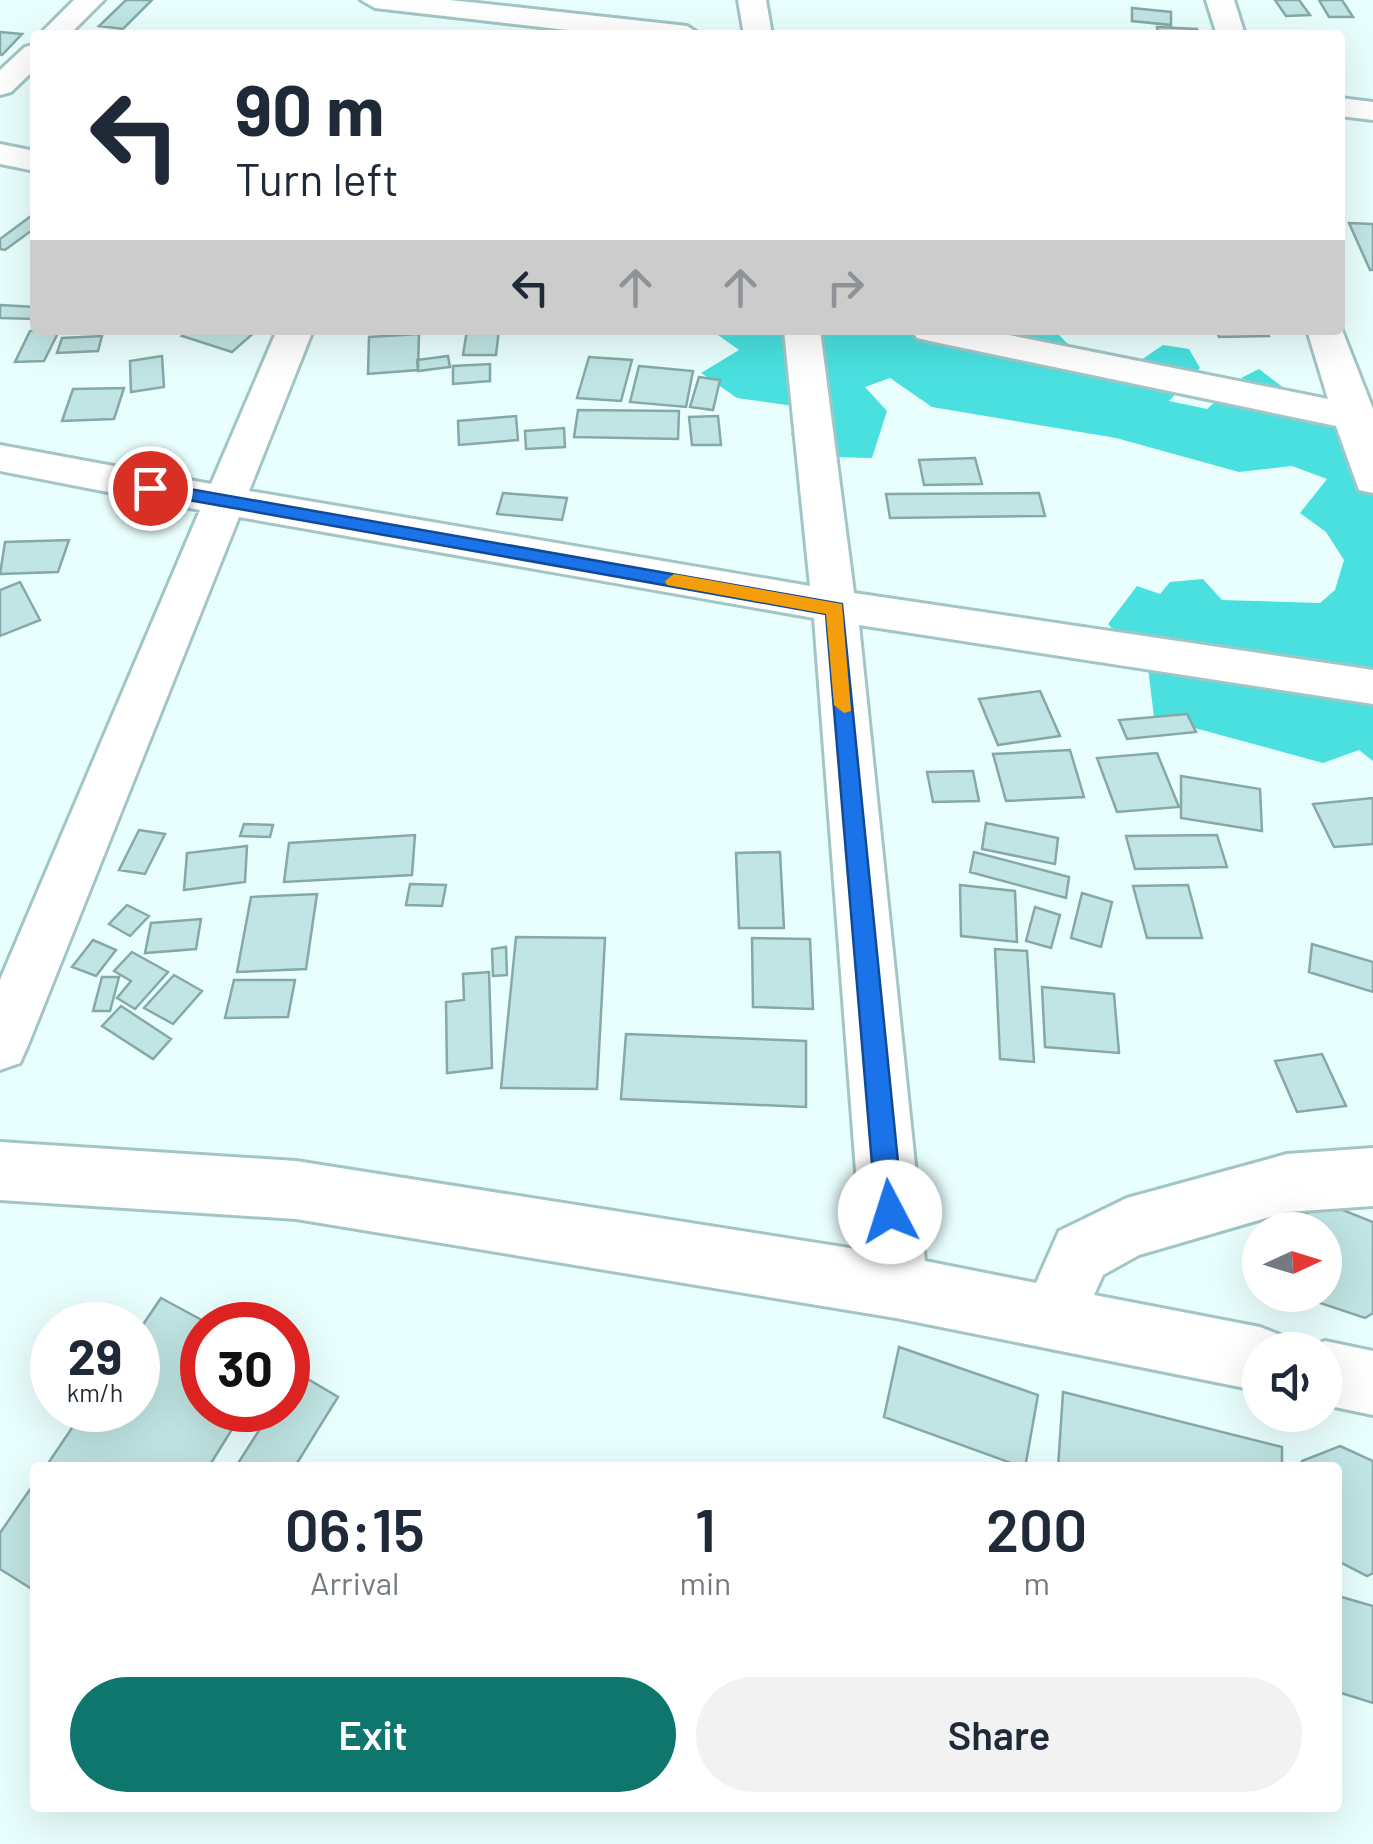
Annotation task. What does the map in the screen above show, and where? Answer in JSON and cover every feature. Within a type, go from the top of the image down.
[{"type":"street","points":[[58,30],[90,0]]},
{"type":"street","points":[[374,0],[435,3],[648,30]]},
{"type":"street","points":[[752,0],[757,30]]},
{"type":"street","points":[[1220,0],[1229,30]]},
{"type":"street","points":[[425,30],[435,3]]},
{"type":"street","points":[[0,86],[30,57]]},
{"type":"street","points":[[1345,107],[1373,110]]},
{"type":"street","points":[[0,154],[30,160]]},
{"type":"street","points":[[0,1045],[293,335]]},
{"type":"street","points":[[802,335],[819,507],[835,609],[896,1287]]},
{"type":"street","points":[[955,335],[1363,418]]},
{"type":"street","points":[[1327,335],[1363,418],[1373,480]]},
{"type":"street","points":[[0,458],[226,502],[835,609],[1373,687]]},
{"type":"street","points":[[0,1171],[296,1190],[896,1287],[1242,1355]]},
{"type":"street","points":[[1054,1316],[1081,1253],[1128,1228],[1287,1182],[1373,1176]]},
{"type":"street","points":[[1342,1376],[1373,1383]]},
{"type":"shaded area","points":[[718,335],[1059,335],[1085,361],[1056,368],[1113,379],[1163,345],[1189,349],[1200,368],[1169,401],[1207,409],[1243,377],[1259,369],[1373,456],[1373,761],[1359,750],[1323,763],[1154,717],[1148,668],[1108,624],[1137,586],[1160,594],[1170,582],[1203,579],[1222,600],[1320,603],[1335,590],[1344,560],[1326,532],[1300,513],[1327,479],[1292,466],[1239,472],[1116,438],[932,407],[890,378],[865,387],[887,411],[872,458],[834,457],[791,435],[800,407],[737,398],[701,373],[739,350]]},
{"type":"building","points":[[126,0],[152,0],[123,29],[99,26]]},
{"type":"building","points":[[1275,0],[1299,0],[1310,15],[1286,16]]},
{"type":"building","points":[[1319,0],[1342,0],[1353,17],[1329,17]]},
{"type":"building","points":[[1132,8],[1171,12],[1171,25],[1132,21]]},
{"type":"building","points":[[1157,27],[1197,30],[1157,30]]},
{"type":"building","points":[[0,32],[22,34],[2,55],[0,54]]},
{"type":"building","points":[[30,217],[30,232],[5,250],[0,249],[0,239]]},
{"type":"building","points":[[1349,223],[1373,224],[1373,270],[1370,270]]},
{"type":"building","points":[[0,305],[30,307],[30,319],[0,318]]},
{"type":"building","points":[[30,331],[30,335],[57,335],[44,361],[15,362]]},
{"type":"building","points":[[183,335],[251,335],[232,352]]},
{"type":"building","points":[[419,335],[418,370],[368,374],[369,337]]},
{"type":"building","points":[[466,335],[498,335],[496,355],[463,355]]},
{"type":"building","points":[[1218,335],[1269,336],[1219,337]]},
{"type":"building","points":[[102,336],[98,351],[57,353],[62,338]]},
{"type":"building","points":[[162,356],[164,387],[131,392],[130,361]]},
{"type":"building","points":[[448,356],[450,367],[418,371],[417,360]]},
{"type":"building","points":[[589,357],[632,360],[621,401],[577,398]]},
{"type":"building","points":[[490,364],[490,381],[453,384],[453,366]]},
{"type":"building","points":[[639,366],[693,371],[686,407],[630,402]]},
{"type":"building","points":[[699,377],[720,380],[713,410],[690,407]]},
{"type":"building","points":[[124,388],[114,419],[62,421],[73,389]]},
{"type":"building","points":[[578,410],[679,411],[678,439],[574,437]]},
{"type":"building","points":[[516,416],[518,440],[459,445],[458,421]]},
{"type":"building","points":[[718,416],[721,445],[692,445],[689,417]]},
{"type":"building","points":[[564,428],[565,447],[526,449],[525,431]]},
{"type":"building","points":[[975,458],[982,484],[924,485],[919,460]]},
{"type":"building","points":[[503,493],[567,498],[562,520],[497,514]]},
{"type":"building","points":[[1039,493],[1045,516],[890,518],[886,494]]},
{"type":"building","points":[[69,540],[58,572],[0,574],[5,542]]},
{"type":"building","points":[[20,582],[40,620],[0,636],[0,590]]},
{"type":"building","points":[[1040,691],[1060,736],[998,745],[979,699]]},
{"type":"building","points":[[1187,714],[1196,732],[1127,739],[1119,720]]},
{"type":"building","points":[[1070,750],[1084,797],[1006,801],[993,754]]},
{"type":"building","points":[[1157,753],[1179,807],[1117,812],[1097,758]]},
{"type":"building","points":[[973,771],[979,801],[933,802],[927,772]]},
{"type":"building","points":[[1181,776],[1260,789],[1262,831],[1181,818]]},
{"type":"building","points":[[1373,798],[1373,844],[1334,847],[1313,804]]},
{"type":"building","points":[[986,823],[1058,838],[1055,864],[982,849]]},
{"type":"building","points":[[244,824],[273,825],[270,837],[240,836]]},
{"type":"building","points":[[139,830],[165,834],[145,874],[119,870]]},
{"type":"building","points":[[415,835],[412,875],[284,882],[289,843]]},
{"type":"building","points":[[1217,835],[1227,867],[1135,869],[1126,836]]},
{"type":"building","points":[[247,846],[245,882],[184,890],[187,853]]},
{"type":"building","points":[[780,852],[784,928],[739,928],[736,853]]},
{"type":"building","points":[[974,852],[1069,877],[1066,898],[970,872]]},
{"type":"building","points":[[410,884],[446,885],[442,906],[406,905]]},
{"type":"building","points":[[960,885],[1015,891],[1017,942],[961,936]]},
{"type":"building","points":[[1188,885],[1202,938],[1147,938],[1133,886]]},
{"type":"building","points":[[1082,893],[1112,902],[1101,947],[1071,938]]},
{"type":"building","points":[[317,894],[306,969],[237,972],[251,897]]},
{"type":"building","points":[[127,905],[149,916],[130,936],[109,924]]},
{"type":"building","points":[[1035,907],[1060,915],[1051,948],[1026,941]]},
{"type":"building","points":[[201,919],[196,949],[145,953],[151,923]]},
{"type":"building","points":[[516,937],[605,938],[597,1089],[501,1088]]},
{"type":"building","points":[[752,938],[810,939],[813,1009],[753,1007]]},
{"type":"building","points":[[93,940],[116,950],[96,976],[72,967]]},
{"type":"building","points":[[1312,944],[1373,962],[1373,992],[1309,972]]},
{"type":"building","points":[[506,947],[507,975],[493,976],[492,949]]},
{"type":"building","points":[[995,949],[1027,951],[1034,1062],[1000,1059]]},
{"type":"building","points":[[132,952],[168,972],[135,1009],[117,998],[131,981],[114,971]]},
{"type":"building","points":[[489,972],[492,1068],[447,1073],[446,1002],[464,1000],[463,974]]},
{"type":"building","points":[[174,975],[202,991],[173,1024],[144,1008]]},
{"type":"building","points":[[102,977],[119,977],[110,1011],[93,1011]]},
{"type":"building","points":[[234,980],[295,980],[288,1017],[225,1018]]},
{"type":"building","points":[[1042,987],[1114,994],[1119,1053],[1045,1047]]},
{"type":"building","points":[[121,1006],[171,1039],[153,1059],[102,1026]]},
{"type":"building","points":[[626,1034],[806,1041],[806,1107],[621,1099]]},
{"type":"building","points":[[1322,1054],[1346,1106],[1297,1112],[1275,1061]]},
{"type":"building","points":[[1325,1203],[1373,1222],[1373,1313],[1365,1318],[1342,1310],[1342,1212],[1309,1212]]},
{"type":"building","points":[[161,1298],[180,1308],[180,1432],[230,1432],[212,1462],[49,1462],[69,1432],[160,1432],[158,1302]]},
{"type":"building","points":[[899,1347],[1038,1395],[1026,1462],[1008,1462],[884,1417]]},
{"type":"building","points":[[310,1380],[338,1397],[298,1462],[239,1462],[258,1432],[310,1432]]},
{"type":"building","points":[[1063,1392],[1282,1447],[1282,1462],[1058,1462]]},
{"type":"building","points":[[1340,1446],[1373,1461],[1373,1573],[1367,1576],[1342,1563],[1342,1462],[1302,1461]]},
{"type":"building","points":[[30,1489],[30,1588],[0,1569],[0,1533]]},
{"type":"building","points":[[1342,1597],[1373,1606],[1373,1703],[1342,1693]]},
{"type":"slow traffic","points":[[674,581],[835,609],[844,705]]},
{"type":"route","points":[[150,488],[835,609],[890,1212]]}]
